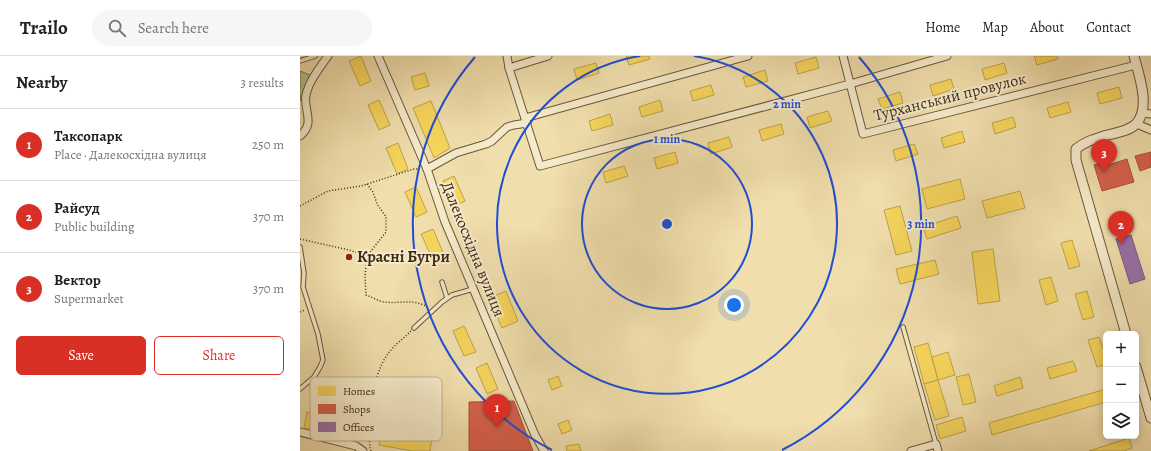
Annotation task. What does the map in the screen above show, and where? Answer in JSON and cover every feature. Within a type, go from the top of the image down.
[{"type":"street","points":[[300,136],[309,122],[306,95],[316,72],[328,56]]},
{"type":"street","name":"Далекосхідна вулиця","points":[[378,56],[427,169],[445,222],[473,289],[535,435],[544,451]]},
{"type":"street","points":[[507,56],[509,68],[540,166],[850,84],[947,56]]},
{"type":"street","points":[[509,68],[548,56]]},
{"type":"street","points":[[427,169],[456,153],[492,141],[507,127],[748,56]]},
{"type":"street","points":[[843,56],[850,84]]},
{"type":"street","points":[[1125,331],[1076,160],[1076,149],[1084,143],[1130,128],[1137,124],[1147,113],[1145,97],[1135,60]]},
{"type":"street","name":"Турханський провулок","points":[[850,84],[863,134],[1135,60]]},
{"type":"street","points":[[1137,124],[1151,130]]},
{"type":"street","points":[[1139,377],[1151,418]]},
{"type":"street","points":[[300,432],[310,434]]},
{"type":"street","points":[[336,441],[356,446],[362,451]]},
{"type":"street","points":[[911,451],[937,448]]},
{"type":"lane","points":[[300,61],[315,56]]},
{"type":"lane","points":[[300,247],[304,273],[303,287],[318,334],[323,360],[314,377]]},
{"type":"lane","points":[[442,282],[447,298]]},
{"type":"lane","points":[[414,328],[447,298],[473,289]]},
{"type":"lane","points":[[903,326],[937,448]]},
{"type":"lane","points":[[300,389],[310,380]]},
{"type":"path","points":[[300,206],[328,191],[367,184],[414,169],[427,169]]},
{"type":"path","points":[[367,184],[373,192],[377,204],[386,217],[386,232],[367,256],[366,295],[384,302],[403,301],[422,303],[432,310]]},
{"type":"path","points":[[300,238],[367,256]]},
{"type":"path","points":[[376,377],[387,354],[414,328]]},
{"type":"path","points":[[368,441],[371,451]]},
{"type":"green space","points":[[300,71],[310,75],[300,101]]},
{"type":"building: Homes","points":[[361,56],[371,81],[360,86],[349,61]]},
{"type":"building: Homes","points":[[626,56],[649,56],[650,59],[629,65]]},
{"type":"building: Homes","points":[[1034,56],[1057,56],[1058,59],[1037,65]]},
{"type":"building: Homes","points":[[816,57],[819,68],[798,74],[795,63]]},
{"type":"building: Homes","points":[[596,63],[599,73],[577,80],[574,69]]},
{"type":"building: Homes","points":[[1004,63],[1007,73],[985,80],[982,69]]},
{"type":"building: Homes","points":[[765,70],[768,81],[746,87],[743,77]]},
{"type":"building: Homes","points":[[425,73],[429,86],[415,90],[411,77]]},
{"type":"building: Homes","points":[[951,79],[954,89],[933,96],[930,85]]},
{"type":"building: Homes","points":[[711,85],[714,95],[693,101],[690,91]]},
{"type":"building: Homes","points":[[1119,87],[1122,98],[1100,104],[1097,93]]},
{"type":"building: Homes","points":[[900,92],[903,103],[882,109],[878,99]]},
{"type":"building: Homes","points":[[379,100],[390,125],[379,130],[368,105]]},
{"type":"building: Homes","points":[[660,100],[663,111],[642,117],[639,107]]},
{"type":"building: Homes","points":[[431,101],[450,148],[434,158],[413,108]]},
{"type":"building: Homes","points":[[1068,102],[1071,112],[1050,118],[1047,108]]},
{"type":"building: Homes","points":[[828,111],[832,121],[810,128],[807,117]]},
{"type":"building: Homes","points":[[610,114],[613,125],[592,131],[589,121]]},
{"type":"building: Homes","points":[[1013,117],[1016,127],[995,134],[992,123]]},
{"type":"building: Homes","points":[[781,124],[784,134],[762,141],[759,130]]},
{"type":"building: Homes","points":[[962,131],[965,142],[944,148],[941,138]]},
{"type":"building: Homes","points":[[729,137],[732,147],[711,154],[708,143]]},
{"type":"building: Homes","points":[[398,143],[408,169],[397,174],[386,148]]},
{"type":"building: Homes","points":[[914,144],[918,154],[896,161],[893,150]]},
{"type":"building: Homes","points":[[675,152],[678,163],[657,169],[654,158]]},
{"type":"building: Homes","points":[[624,166],[628,176],[606,183],[603,172]]},
{"type":"building: Homes","points":[[454,176],[465,201],[454,206],[443,181]]},
{"type":"building: Homes","points":[[960,179],[965,199],[927,209],[922,189]]},
{"type":"building: Homes","points":[[416,187],[427,212],[416,217],[405,192]]},
{"type":"building: Homes","points":[[1020,191],[1025,208],[987,218],[982,201]]},
{"type":"building: Homes","points":[[900,206],[912,251],[896,255],[884,210]]},
{"type":"building: Homes","points":[[957,216],[961,228],[927,239],[923,227]]},
{"type":"building: Homes","points":[[433,229],[444,255],[433,260],[421,234]]},
{"type":"building: Homes","points":[[1072,240],[1080,266],[1069,269],[1061,243]]},
{"type":"building: Homes","points":[[993,249],[1000,301],[978,304],[972,252]]},
{"type":"building: Homes","points":[[935,260],[939,274],[900,284],[896,269]]},
{"type":"building: Homes","points":[[1051,277],[1058,301],[1046,305],[1039,280]]},
{"type":"building: Homes","points":[[506,291],[518,321],[502,328],[489,298]]},
{"type":"building: Homes","points":[[1087,291],[1094,317],[1083,320],[1075,294]]},
{"type":"building: Homes","points":[[464,326],[476,352],[464,356],[453,331]]},
{"type":"building: Homes","points":[[1099,337],[1103,348],[1103,365],[1097,367],[1088,340]]},
{"type":"building: Homes","points":[[928,343],[938,380],[924,384],[914,347]]},
{"type":"building: Homes","points":[[948,352],[955,375],[938,380],[932,357]]},
{"type":"building: Homes","points":[[1073,361],[1077,371],[1050,379],[1047,368]]},
{"type":"building: Homes","points":[[487,363],[498,389],[487,394],[476,368]]},
{"type":"building: Homes","points":[[969,374],[976,402],[963,405],[956,377]]},
{"type":"building: Homes","points":[[558,376],[562,386],[552,390],[548,380]]},
{"type":"building: Homes","points":[[1020,377],[1023,388],[997,396],[994,386]]},
{"type":"building: Homes","points":[[938,380],[949,416],[935,420],[924,384]]},
{"type":"building: Homes","points":[[1103,390],[1103,403],[992,435],[989,423]]},
{"type":"building: Homes","points":[[307,412],[310,413],[310,429],[304,428]]},
{"type":"building: Homes","points":[[962,417],[966,431],[940,439],[936,425]]},
{"type":"building: Homes","points":[[568,420],[572,430],[562,434],[558,424]]},
{"type":"building: Homes","points":[[1126,439],[1129,439],[1132,448],[1124,451],[1089,451]]},
{"type":"building: Homes","points":[[380,441],[432,441],[430,451],[412,451],[379,445]]},
{"type":"building: Homes","points":[[579,444],[581,451],[567,451],[566,446]]},
{"type":"building: Shops","points":[[1151,152],[1151,167],[1140,171],[1135,156]]},
{"type":"building: Shops","points":[[1127,159],[1134,182],[1102,191],[1094,165],[1107,161],[1108,165]]},
{"type":"building: Shops","points":[[514,401],[533,451],[469,451],[469,402]]},
{"type":"building: Offices","points":[[1131,235],[1145,279],[1130,284],[1116,239]]},
{"type":"place","name":"Вектор","points":[[1104,172]]},
{"type":"place","name":"Райсуд","points":[[1121,244]]},
{"type":"place","name":"Красні Бугри","points":[[349,257]]},
{"type":"place","name":"Таксопарк","points":[[497,427]]}]
